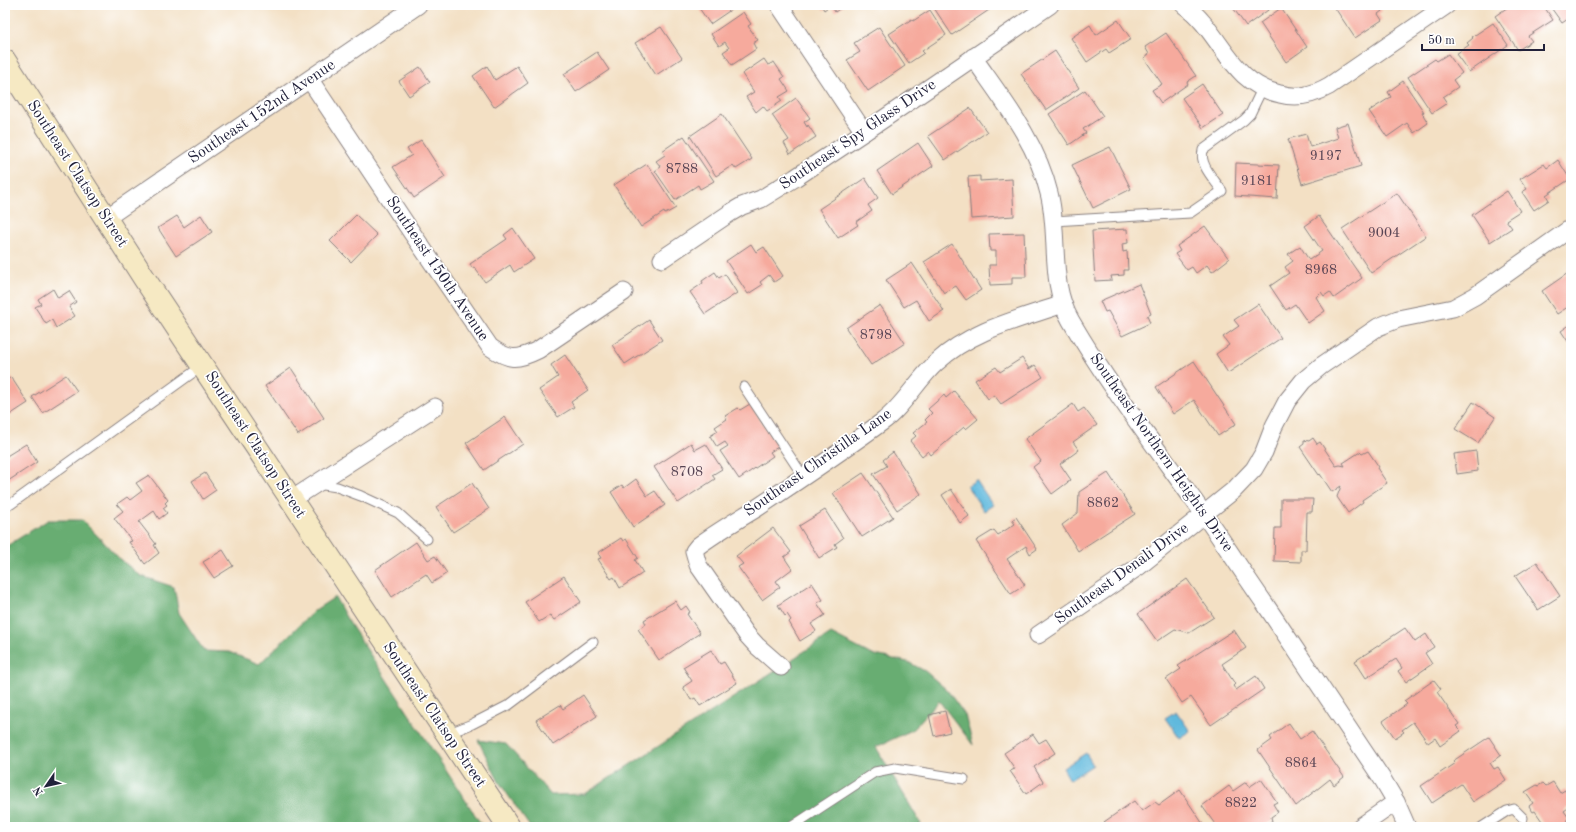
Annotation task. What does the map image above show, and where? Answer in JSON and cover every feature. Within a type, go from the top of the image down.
[{"type":"street","name":"Southeast 152nd Avenue","points":[[106,218],[418,5]]},
{"type":"street","points":[[778,5],[864,132]]},
{"type":"street","name":"Southeast Spy Glass Drive","points":[[662,259],[730,213],[778,189],[1050,5]]},
{"type":"street","points":[[1184,5],[1204,23],[1241,74],[1262,89],[1288,96],[1302,96],[1318,92],[1329,86],[1427,11],[1447,5]]},
{"type":"street","name":"Southeast Northern Heights Drive","points":[[973,57],[1013,116],[1044,172],[1050,195],[1058,279],[1063,304],[1070,320],[1095,361],[1160,455],[1204,515],[1383,780],[1396,802],[1407,827]]},
{"type":"street","name":"Southeast Clatsop Street","points":[[5,61],[202,366],[509,827]]},
{"type":"street","name":"Southeast 150th Avenue","points":[[310,80],[412,234],[490,347],[494,350],[504,356],[515,358],[525,357],[538,350],[624,292]]},
{"type":"street","name":"Southeast Denali Drive","points":[[1038,635],[1138,566],[1234,490],[1254,469],[1264,452],[1274,426],[1287,401],[1303,382],[1321,366],[1378,327],[1398,319],[1453,308],[1475,296],[1571,228]]},
{"type":"street","name":"Southeast Christilla Lane","points":[[781,667],[747,635],[698,565],[694,551],[704,541],[757,508],[884,421],[937,361],[953,349],[974,336],[988,330],[1063,304]]},
{"type":"street","points":[[291,500],[435,407]]},
{"type":"street","points":[[1360,827],[1396,802]]},
{"type":"lane","points":[[1053,220],[1190,213],[1222,191],[1204,165],[1201,156],[1203,150],[1250,114],[1262,89]]},
{"type":"lane","points":[[11,504],[202,366]]},
{"type":"lane","points":[[744,387],[803,476]]},
{"type":"lane","points":[[315,484],[337,487],[398,513],[427,539]]},
{"type":"lane","points":[[447,734],[472,724],[509,705],[593,642]]},
{"type":"lane","points":[[791,827],[875,772],[895,768],[964,778]]},
{"type":"lane","points":[[1482,827],[1507,811],[1514,809],[1523,818]]},
{"type":"green space","points":[[48,520],[82,520],[121,560],[141,576],[174,587],[179,613],[204,651],[229,652],[259,664],[315,610],[335,597],[347,619],[483,827],[5,827],[5,547]]},
{"type":"green space","points":[[831,634],[870,654],[908,662],[925,671],[947,690],[965,715],[973,745],[939,701],[912,730],[876,747],[921,824],[916,827],[530,827],[499,782],[478,740],[506,744],[551,795],[585,794]]},
{"type":"water","points":[[976,480],[993,505],[984,511],[967,486]]},
{"type":"water","points":[[1176,711],[1190,731],[1179,738],[1165,718]]},
{"type":"water","points":[[1086,753],[1093,765],[1070,780],[1063,768]]},
{"type":"building","points":[[697,5],[734,5],[735,7],[710,24]]},
{"type":"building","points":[[821,5],[831,5],[824,10]]},
{"type":"building","points":[[831,5],[845,5],[835,12]]},
{"type":"building","points":[[939,5],[990,5],[992,8],[952,35],[934,8]]},
{"type":"building","points":[[1231,5],[1275,5],[1246,26]]},
{"type":"building","points":[[1333,5],[1378,5],[1382,11],[1378,14],[1382,20],[1355,38]]},
{"type":"building","points":[[1511,5],[1514,5],[1516,8],[1521,5],[1543,5],[1553,20],[1528,36],[1532,41],[1518,50],[1495,16]]},
{"type":"building","points":[[1549,5],[1571,5],[1571,17],[1562,23]]},
{"type":"building","points":[[1281,8],[1307,47],[1286,62],[1260,23]]},
{"type":"building","points":[[930,10],[946,35],[922,51],[924,53],[909,63],[889,34],[912,19],[913,21]]},
{"type":"building","points":[[743,12],[751,24],[748,26],[758,40],[753,43],[756,49],[732,65],[723,52],[729,48],[725,42],[719,46],[711,34]]},
{"type":"building","points":[[1118,20],[1131,39],[1109,53],[1106,49],[1087,62],[1071,38],[1090,25],[1096,35]]},
{"type":"building","points":[[1493,23],[1508,45],[1469,72],[1456,54],[1469,45],[1467,43],[1473,38],[1472,37]]},
{"type":"building","points":[[661,27],[682,58],[656,75],[635,43]]},
{"type":"building","points":[[879,27],[905,66],[868,91],[847,60],[860,52],[854,43]]},
{"type":"building","points":[[1166,33],[1196,76],[1187,82],[1188,84],[1161,103],[1152,90],[1162,84],[1144,58],[1149,54],[1145,47]]},
{"type":"building","points":[[1055,51],[1079,88],[1046,110],[1021,74]]},
{"type":"building","points":[[597,52],[609,70],[576,92],[564,74]]},
{"type":"building","points":[[1448,54],[1462,73],[1453,80],[1458,87],[1443,97],[1447,103],[1432,113],[1408,77],[1435,59],[1437,61]]},
{"type":"building","points":[[764,59],[768,65],[774,62],[784,77],[781,79],[789,91],[779,97],[782,101],[767,111],[763,106],[756,112],[746,97],[754,92],[742,74]]},
{"type":"building","points":[[487,66],[495,80],[517,66],[528,83],[494,107],[473,76]]},
{"type":"building","points":[[420,67],[430,82],[409,96],[399,81]]},
{"type":"building","points":[[1403,81],[1424,112],[1422,113],[1428,123],[1414,133],[1407,123],[1387,137],[1369,111],[1391,97],[1388,92]]},
{"type":"building","points":[[1202,84],[1223,115],[1203,128],[1182,98]]},
{"type":"building","points":[[1085,90],[1103,116],[1083,129],[1086,133],[1069,145],[1049,114]]},
{"type":"building","points":[[796,98],[810,118],[804,122],[807,127],[808,125],[816,137],[790,154],[784,143],[789,140],[772,115]]},
{"type":"building","points":[[970,108],[987,132],[945,160],[928,136]]},
{"type":"building","points":[[722,114],[752,159],[736,169],[733,165],[716,176],[690,136]]},
{"type":"building","points":[[1348,123],[1361,166],[1302,184],[1288,139],[1306,134],[1310,147],[1338,138],[1335,127]]},
{"type":"building","points":[[684,136],[714,181],[700,189],[698,185],[675,200],[655,171],[661,167],[656,161],[665,155],[662,151]]},
{"type":"building","points":[[421,140],[445,177],[414,198],[393,167],[412,155],[407,149]]},
{"type":"building","points":[[918,143],[933,166],[892,194],[877,171]]},
{"type":"building","points":[[1110,147],[1131,189],[1093,208],[1072,165]]},
{"type":"building","points":[[1558,160],[1570,179],[1546,195],[1549,200],[1534,210],[1522,192],[1527,189],[1520,179],[1544,164],[1547,168]]},
{"type":"building","points":[[1236,163],[1279,165],[1277,199],[1235,196]]},
{"type":"building","points":[[647,164],[676,208],[665,214],[664,212],[641,227],[614,185]]},
{"type":"building","points":[[980,176],[980,181],[1012,179],[1014,216],[971,219],[968,177]]},
{"type":"building","points":[[865,178],[878,198],[868,205],[872,211],[856,222],[858,225],[838,238],[819,209]]},
{"type":"building","points":[[1507,191],[1520,211],[1506,220],[1512,228],[1490,242],[1472,215]]},
{"type":"building","points":[[1397,193],[1426,236],[1371,273],[1342,229]]},
{"type":"building","points":[[201,215],[212,232],[176,256],[158,228],[177,216],[184,227]]},
{"type":"building","points":[[356,215],[377,235],[351,262],[330,241]]},
{"type":"building","points":[[1319,216],[1362,278],[1334,298],[1330,292],[1324,296],[1321,292],[1316,297],[1325,311],[1308,323],[1295,304],[1286,310],[1270,286],[1289,273],[1285,267],[1293,261],[1288,254],[1300,246],[1309,260],[1322,251],[1305,226]]},
{"type":"building","points":[[1205,226],[1229,259],[1212,272],[1207,265],[1196,273],[1192,267],[1187,270],[1175,254],[1180,251],[1177,246]]},
{"type":"building","points":[[513,228],[534,259],[514,272],[510,265],[485,282],[470,264],[507,239],[504,235]]},
{"type":"building","points":[[1127,229],[1128,243],[1122,244],[1123,252],[1127,251],[1128,270],[1124,270],[1124,275],[1111,276],[1112,280],[1095,281],[1092,231]]},
{"type":"building","points":[[1024,233],[1026,277],[1012,277],[1012,284],[990,285],[989,265],[996,265],[996,251],[990,251],[989,234]]},
{"type":"building","points":[[751,244],[756,252],[764,247],[783,276],[774,282],[769,275],[760,282],[762,285],[748,294],[726,261]]},
{"type":"building","points":[[952,244],[981,290],[966,300],[956,286],[944,293],[924,262]]},
{"type":"building","points":[[912,263],[944,311],[929,321],[916,300],[904,307],[886,280]]},
{"type":"building","points":[[715,272],[719,278],[725,274],[737,293],[705,314],[690,292]]},
{"type":"building","points":[[1568,273],[1571,277],[1571,305],[1557,314],[1542,291]]},
{"type":"building","points":[[1139,284],[1151,314],[1147,316],[1150,323],[1122,336],[1108,311],[1105,312],[1100,301]]},
{"type":"building","points":[[53,289],[58,298],[69,291],[76,302],[69,307],[75,316],[56,328],[52,320],[46,324],[35,307],[41,304],[38,299]]},
{"type":"building","points":[[1258,304],[1281,338],[1228,373],[1216,354],[1229,345],[1223,337],[1239,326],[1234,320]]},
{"type":"building","points":[[880,305],[905,343],[871,365],[846,328]]},
{"type":"building","points":[[649,320],[662,340],[625,364],[612,345]]},
{"type":"building","points":[[1571,324],[1571,346],[1561,331]]},
{"type":"building","points":[[565,355],[588,390],[571,402],[574,407],[558,417],[539,390],[558,377],[551,365]]},
{"type":"building","points":[[1022,358],[1029,369],[1035,365],[1043,377],[1001,404],[994,395],[988,399],[975,380],[996,367],[1000,372]]},
{"type":"building","points":[[1194,361],[1236,424],[1218,436],[1194,400],[1173,414],[1156,387]]},
{"type":"building","points":[[291,368],[324,418],[298,435],[265,386]]},
{"type":"building","points":[[66,375],[77,391],[43,413],[32,397]]},
{"type":"building","points":[[11,377],[28,403],[5,418],[5,382]]},
{"type":"building","points":[[954,391],[978,419],[966,429],[964,427],[931,455],[928,451],[922,456],[910,441],[916,436],[913,433],[927,422],[925,420],[932,413],[928,409],[944,395],[946,398]]},
{"type":"building","points":[[1473,402],[1495,417],[1478,443],[1455,429]]},
{"type":"building","points":[[750,404],[778,447],[770,452],[773,456],[739,479],[720,451],[728,446],[725,442],[717,447],[710,436],[718,431],[715,427],[727,419],[725,416],[738,408],[740,410]]},
{"type":"building","points":[[1073,404],[1078,412],[1084,408],[1097,425],[1073,442],[1079,450],[1060,464],[1071,480],[1052,494],[1033,467],[1041,461],[1025,439]]},
{"type":"building","points":[[505,417],[523,444],[484,470],[466,443]]},
{"type":"building","points":[[1313,438],[1317,444],[1320,442],[1336,466],[1345,466],[1343,463],[1360,452],[1362,454],[1368,451],[1379,467],[1377,468],[1387,483],[1362,500],[1363,502],[1348,513],[1337,497],[1341,486],[1332,492],[1300,447],[1304,444],[1304,440],[1309,441]]},
{"type":"building","points":[[691,443],[695,450],[706,444],[722,469],[712,475],[715,479],[678,503],[654,467]]},
{"type":"building","points":[[26,444],[37,462],[8,481],[5,477],[5,457]]},
{"type":"building","points":[[1476,451],[1478,471],[1457,474],[1454,454]]},
{"type":"building","points":[[893,452],[921,494],[897,510],[873,474],[887,466],[883,460]]},
{"type":"building","points":[[205,473],[216,490],[203,499],[192,481]]},
{"type":"building","points":[[863,473],[893,517],[862,537],[833,493]]},
{"type":"building","points":[[1108,473],[1135,514],[1078,551],[1062,525],[1078,513],[1079,492]]},
{"type":"building","points":[[149,475],[168,500],[165,503],[167,505],[163,508],[167,513],[159,519],[154,511],[139,522],[156,544],[154,545],[159,553],[145,564],[129,542],[132,541],[114,518],[123,511],[117,504],[127,497],[130,500],[142,491],[136,483]]},
{"type":"building","points":[[636,479],[647,496],[655,491],[665,505],[633,527],[611,492],[622,485],[624,488]]},
{"type":"building","points":[[472,483],[489,509],[453,532],[436,507]]},
{"type":"building","points":[[951,489],[969,516],[960,523],[942,495]]},
{"type":"building","points":[[1281,499],[1313,499],[1312,512],[1307,512],[1306,550],[1301,550],[1301,562],[1274,561],[1275,528],[1281,528]]},
{"type":"building","points":[[825,510],[843,538],[835,544],[837,547],[819,558],[799,526]]},
{"type":"building","points":[[1016,517],[1037,549],[1030,554],[1026,546],[1007,559],[1025,585],[1011,594],[976,541],[994,530],[998,535],[1015,524],[1012,520]]},
{"type":"building","points":[[773,528],[791,552],[784,557],[792,569],[776,581],[780,587],[762,600],[738,567],[743,564],[736,556]]},
{"type":"building","points":[[621,538],[623,541],[626,539],[638,558],[635,560],[643,573],[620,588],[614,577],[611,579],[598,559],[601,558],[598,553]]},
{"type":"building","points":[[416,542],[428,560],[435,556],[447,573],[432,583],[426,574],[392,597],[375,570]]},
{"type":"building","points":[[223,550],[233,566],[214,578],[203,562]]},
{"type":"building","points":[[1537,562],[1560,596],[1538,610],[1515,576]]},
{"type":"building","points":[[564,576],[581,602],[554,620],[550,615],[539,622],[525,602]]},
{"type":"building","points":[[1187,579],[1214,617],[1189,633],[1175,629],[1157,641],[1138,614]]},
{"type":"building","points":[[812,583],[823,600],[817,603],[825,615],[811,624],[816,631],[800,641],[789,622],[791,620],[787,614],[785,616],[778,605]]},
{"type":"building","points":[[675,601],[681,610],[686,606],[690,612],[687,614],[700,633],[659,660],[638,629],[646,624],[644,620]]},
{"type":"building","points":[[1405,628],[1415,642],[1426,634],[1434,647],[1425,653],[1432,664],[1406,682],[1398,671],[1402,668],[1396,659],[1366,678],[1355,661]]},
{"type":"building","points":[[1234,630],[1246,648],[1222,664],[1235,684],[1233,686],[1236,690],[1256,676],[1264,689],[1211,725],[1191,697],[1182,703],[1166,679],[1181,669],[1178,666]]},
{"type":"building","points":[[711,650],[720,664],[724,662],[737,683],[700,706],[695,698],[691,700],[683,687],[692,681],[683,667]]},
{"type":"building","points":[[1434,680],[1441,689],[1437,692],[1459,724],[1456,726],[1461,731],[1440,746],[1435,738],[1428,743],[1413,722],[1402,730],[1404,732],[1395,738],[1383,721],[1407,704],[1404,701]]},
{"type":"building","points":[[583,695],[597,716],[553,745],[536,720],[560,705],[563,709]]},
{"type":"building","points":[[945,711],[950,732],[934,736],[929,715]]},
{"type":"building","points":[[1289,723],[1300,739],[1312,731],[1344,777],[1334,785],[1330,779],[1296,806],[1258,750],[1272,740],[1270,737]]},
{"type":"building","points":[[1033,734],[1039,743],[1046,739],[1055,753],[1034,767],[1043,782],[1026,794],[1010,771],[1015,769],[1004,753]]},
{"type":"building","points":[[1489,737],[1501,755],[1490,763],[1494,769],[1498,767],[1506,780],[1473,802],[1461,784],[1432,803],[1421,786],[1455,763],[1453,761]]},
{"type":"building","points":[[1261,779],[1277,802],[1273,804],[1278,812],[1271,817],[1272,821],[1265,825],[1266,827],[1231,827],[1230,825],[1227,827],[1217,827],[1202,806],[1229,786],[1233,791],[1246,782],[1249,787]]},
{"type":"building","points":[[1553,782],[1560,793],[1565,790],[1571,800],[1571,806],[1564,811],[1569,818],[1567,819],[1571,827],[1546,827],[1535,811],[1533,812],[1529,806],[1533,803],[1525,792],[1537,785],[1538,786],[1543,783],[1546,786]]},
{"type":"building","points":[[1180,790],[1205,827],[1108,827],[1104,822],[1134,801],[1142,811],[1155,802],[1159,805]]}]
